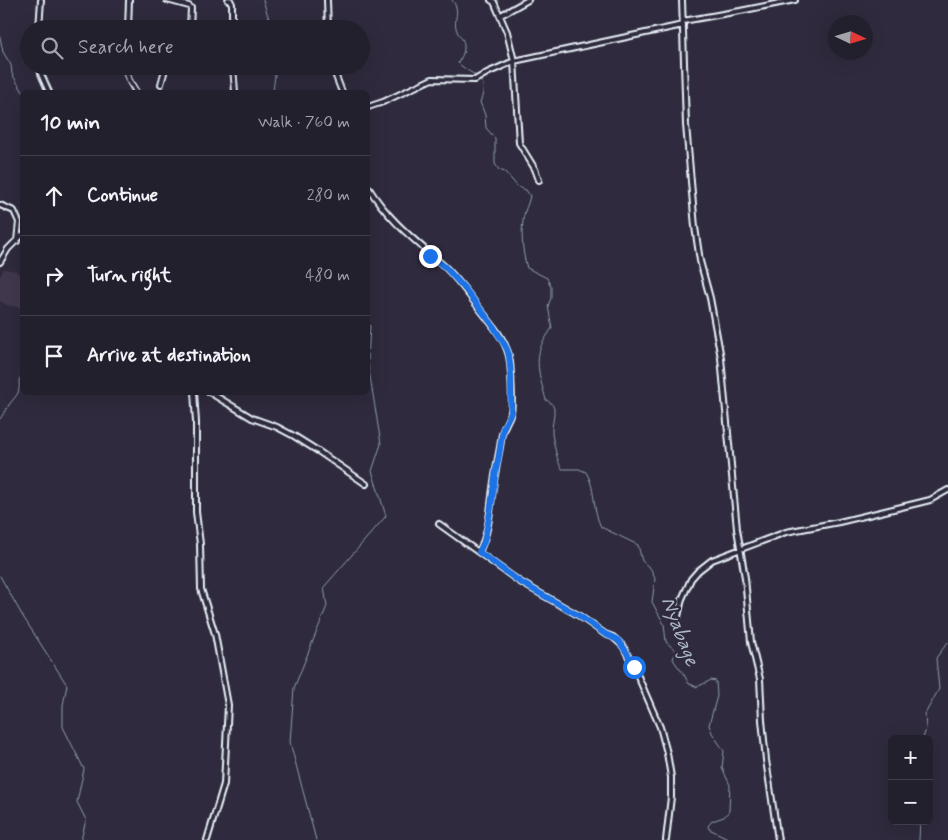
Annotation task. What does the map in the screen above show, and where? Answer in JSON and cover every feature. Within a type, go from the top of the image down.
[{"type":"street","points":[[40,20],[42,0]]},
{"type":"street","points":[[128,20],[129,0]]},
{"type":"street","points":[[168,0],[189,6],[191,8],[190,20]]},
{"type":"street","points":[[228,0],[231,2],[232,20]]},
{"type":"street","points":[[327,0],[328,20]]},
{"type":"street","points":[[491,0],[501,16],[514,61],[519,143],[535,169],[539,180]]},
{"type":"street","points":[[501,16],[528,0]]},
{"type":"street","points":[[682,0],[686,70],[686,125],[696,227],[700,261],[710,298],[721,358],[751,642],[760,679],[766,760],[778,840]]},
{"type":"street","points":[[370,106],[432,79],[475,80],[487,72],[514,61],[795,0]]},
{"type":"street","points":[[41,75],[48,90]]},
{"type":"street","points":[[127,75],[135,90]]},
{"type":"street","points":[[162,84],[164,75]]},
{"type":"street","points":[[233,75],[235,90]]},
{"type":"street","points":[[335,75],[341,90]]},
{"type":"street","points":[[370,190],[390,217],[416,243],[445,267],[466,290],[492,324],[507,349],[511,375],[511,412],[503,428],[491,508],[484,542],[479,552]]},
{"type":"street","points":[[0,205],[14,211],[19,222],[17,241]]},
{"type":"street","points":[[0,262],[8,249],[20,237]]},
{"type":"street","points":[[194,395],[196,512],[200,544],[201,589],[215,634],[228,705],[224,784],[207,840]]},
{"type":"street","points":[[214,395],[252,418],[294,436],[366,484]]},
{"type":"street","points":[[677,621],[686,588],[698,571],[712,560],[786,532],[839,522],[930,500],[948,490]]},
{"type":"street","points":[[439,524],[520,582],[578,615],[605,634],[613,637],[623,646],[660,727],[668,753],[671,797],[666,840]]},
{"type":"shaded area","points":[[4,269],[16,271],[20,276],[20,308],[7,305],[0,301],[0,277]]},
{"type":"waterway","points":[[263,0],[269,20]]},
{"type":"waterway","name":"Nyabage","points":[[452,0],[457,12],[456,27],[464,45],[463,54],[458,63],[482,82],[483,93],[480,102],[485,115],[486,128],[495,138],[495,164],[499,170],[505,172],[518,187],[526,190],[530,196],[523,218],[523,247],[527,268],[547,278],[551,287],[551,298],[548,306],[552,328],[540,349],[538,364],[546,400],[551,403],[554,409],[552,434],[559,463],[562,469],[579,469],[586,472],[601,527],[638,545],[642,561],[651,569],[655,579],[652,602],[664,624],[666,642],[676,651],[673,659],[688,683],[697,687],[711,680],[716,681],[717,696],[709,725],[724,751],[722,768],[730,785],[729,811],[724,817],[712,821],[708,826],[709,829],[732,840]]},
{"type":"waterway","points":[[0,37],[3,52],[11,65],[12,74],[22,90]]},
{"type":"waterway","points":[[273,90],[275,75]]},
{"type":"waterway","points":[[316,840],[290,742],[294,688],[327,606],[324,587],[386,516],[372,471],[381,444],[370,376]]},
{"type":"waterway","points":[[0,419],[18,393],[20,378]]},
{"type":"waterway","points":[[0,576],[22,615],[67,685],[63,705],[63,727],[84,769],[77,802],[86,820],[81,840]]},
{"type":"waterway","points":[[924,735],[926,728],[925,714],[939,689],[936,658],[948,642]]},
{"type":"waterway","points":[[919,840],[920,825]]},
{"type":"route","points":[[430,256],[445,267],[466,290],[492,324],[507,349],[509,356],[511,412],[503,428],[491,508],[484,542],[479,552],[520,582],[618,640],[634,667]]}]
